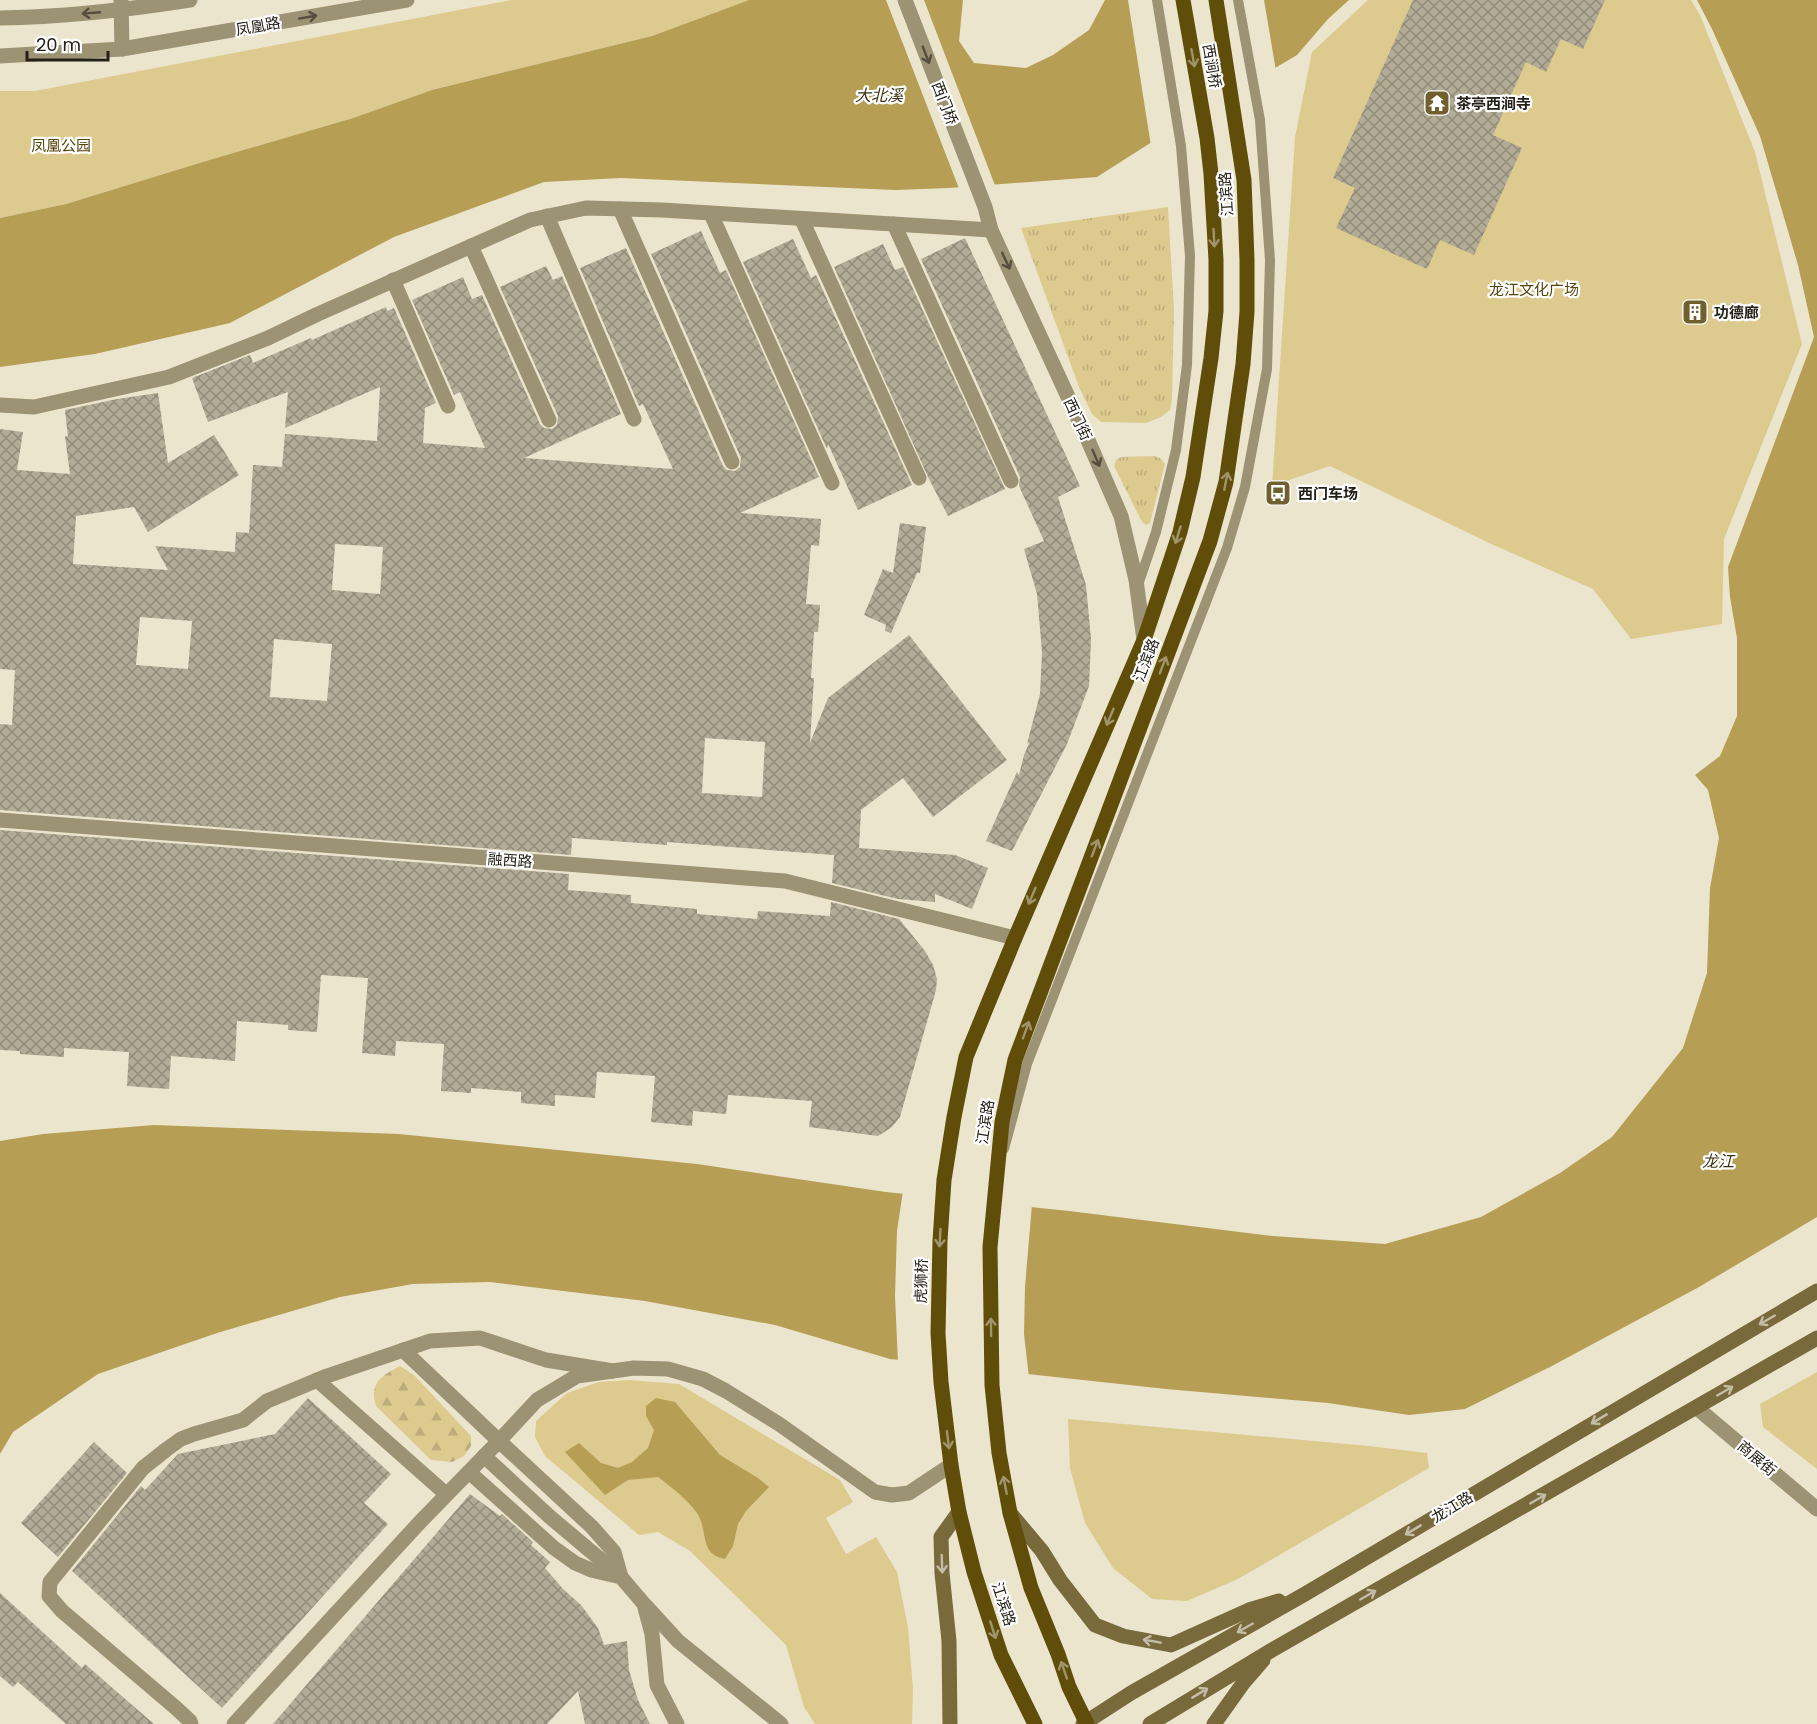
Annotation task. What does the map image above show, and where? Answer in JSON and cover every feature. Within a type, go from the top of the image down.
[{"type":"main road","name":"西涧桥","points":[[1182,0],[1207,138]]},
{"type":"main road","name":"西涧桥","points":[[1216,0],[1236,128]]},
{"type":"main road","name":"江滨路","points":[[1086,1723],[1069,1687],[1031,1588],[1010,1513],[999,1453],[992,1386],[990,1247],[995,1185],[1002,1122],[1015,1060],[1210,541],[1226,482],[1243,364],[1247,312],[1244,180],[1236,128]]},
{"type":"main road","name":"江滨路","points":[[944,1180],[966,1057],[1143,640],[1180,531],[1193,477],[1216,311],[1216,260],[1207,138]]},
{"type":"main road","name":"虎狮桥","points":[[941,1382],[940,1241],[944,1180]]},
{"type":"main road","name":"龙江路","points":[[1086,1723],[1131,1693],[1305,1594],[1817,1290]]},
{"type":"main road","points":[[1150,1724],[1272,1650],[1817,1338]]},
{"type":"main road","name":"江滨路","points":[[941,1382],[959,1512],[974,1572],[1001,1655],[1035,1724]]},
{"type":"main road","points":[[950,1724],[949,1641],[941,1537],[959,1512]]},
{"type":"main road","points":[[1010,1513],[1042,1551],[1060,1580],[1095,1625],[1123,1636],[1171,1645],[1249,1610],[1305,1594]]},
{"type":"main road","points":[[1214,1724],[1244,1682],[1272,1650]]},
{"type":"street","points":[[0,18],[47,17],[122,5],[190,0]]},
{"type":"street","name":"凤凰路","points":[[0,56],[122,49],[407,0]]},
{"type":"street","name":"西门桥","points":[[905,0],[985,207]]},
{"type":"street","points":[[122,5],[122,49]]},
{"type":"street","name":"西门街","points":[[985,207],[991,230],[1088,438],[1121,516],[1137,588],[1143,640]]},
{"type":"street","points":[[0,405],[34,407],[169,377],[268,338],[530,220],[586,208],[991,230]]},
{"type":"street","points":[[621,209],[732,462]]},
{"type":"street","points":[[711,214],[832,483]]},
{"type":"street","points":[[547,216],[634,419]]},
{"type":"street","points":[[802,220],[919,478]]},
{"type":"street","points":[[894,224],[1011,481]]},
{"type":"street","points":[[471,246],[549,420]]},
{"type":"street","points":[[393,280],[448,406]]},
{"type":"street","name":"融西路","points":[[0,820],[785,881],[1015,938]]},
{"type":"street","points":[[191,1724],[176,1708],[62,1611],[49,1596],[50,1582],[143,1468],[181,1439],[243,1420],[267,1401],[317,1380],[430,1341],[480,1338],[546,1360],[613,1371]]},
{"type":"street","points":[[403,1350],[592,1527],[614,1552],[621,1576]]},
{"type":"street","points":[[234,1724],[537,1400],[576,1376],[634,1368],[668,1369],[703,1379],[779,1424],[875,1492],[892,1495],[909,1493],[951,1465]]},
{"type":"street","points":[[317,1380],[447,1494]]},
{"type":"street","name":"商展街","points":[[1697,1408],[1817,1509]]},
{"type":"street","points":[[484,1456],[550,1517],[621,1576],[678,1641],[781,1724]]},
{"type":"street","points":[[469,1472],[554,1548],[575,1563],[591,1570],[621,1576]]},
{"type":"street","points":[[644,1604],[652,1634],[657,1685],[677,1724]]},
{"type":"lane","points":[[1137,588],[1156,532],[1176,450],[1187,365],[1190,256],[1181,146],[1157,0]]},
{"type":"lane","points":[[995,1185],[1027,1064],[1227,548],[1245,488],[1267,369],[1270,260],[1260,120],[1238,0]]},
{"type":"green space","name":"凤凰公园","points":[[511,0],[749,0],[652,36],[432,90],[353,118],[66,204],[0,218],[0,91],[35,91]]},
{"type":"green space","name":"龙江文化广场","points":[[1368,0],[1691,0],[1700,15],[1755,152],[1802,344],[1724,539],[1722,624],[1631,639],[1593,589],[1489,543],[1330,466],[1272,486],[1295,137],[1312,52]]},
{"type":"green space","points":[[1168,207],[1174,310],[1170,410],[1161,417],[1146,423],[1101,422],[1092,414],[1079,387],[1021,228]]},
{"type":"green space","points":[[1154,456],[1160,458],[1165,464],[1150,523],[1146,525],[1142,522],[1114,466],[1116,460],[1121,457]]},
{"type":"green space","points":[[400,1366],[414,1375],[471,1436],[471,1446],[464,1456],[452,1462],[431,1460],[376,1406],[374,1391],[376,1385],[383,1377]]},
{"type":"green space","points":[[1817,1372],[1817,1469],[1763,1427],[1760,1404]]},
{"type":"green space","points":[[628,1380],[679,1384],[840,1480],[853,1502],[826,1518],[846,1554],[876,1537],[897,1572],[908,1627],[913,1689],[912,1724],[815,1724],[804,1707],[786,1645],[690,1551],[658,1532],[639,1535],[545,1456],[535,1437],[536,1421],[567,1393],[599,1382]]},
{"type":"green space","points":[[1068,1419],[1427,1453],[1429,1468],[1238,1579],[1187,1601],[1152,1599],[1113,1568],[1085,1523],[1070,1468]]},
{"type":"water","name":"大北溪","points":[[749,0],[963,0],[959,41],[974,63],[1026,68],[1053,55],[1089,30],[1105,0],[1349,0],[1328,19],[1297,55],[1097,177],[895,190],[621,178],[544,182],[394,237],[230,323],[95,354],[0,367],[0,218],[66,204],[353,118],[432,90],[652,36]]},
{"type":"water","name":"龙江","points":[[1697,0],[1817,0],[1817,1217],[1699,1287],[1550,1367],[1465,1409],[1409,1415],[1328,1403],[1166,1389],[890,1359],[775,1325],[645,1301],[490,1282],[413,1284],[340,1297],[217,1333],[98,1374],[13,1432],[0,1454],[0,1141],[43,1134],[154,1125],[399,1134],[697,1164],[886,1192],[1273,1236],[1385,1244],[1481,1217],[1560,1173],[1612,1137],[1683,1048],[1707,973],[1710,888],[1719,838],[1708,790],[1695,775],[1720,756],[1737,716],[1737,638],[1728,567],[1814,337],[1798,265],[1760,136]]},
{"type":"water","points":[[656,1398],[675,1402],[720,1455],[769,1487],[746,1511],[738,1524],[733,1546],[725,1559],[711,1552],[707,1547],[701,1520],[693,1508],[658,1477],[628,1480],[605,1495],[565,1452],[579,1443],[601,1463],[618,1468],[632,1462],[648,1448],[654,1430],[646,1416],[646,1406]]},
{"type":"pier","points":[[886,0],[924,0],[996,188],[960,191]]},
{"type":"pier","points":[[1128,0],[1264,0],[1276,71],[1151,146]]},
{"type":"pier","points":[[903,1191],[1032,1204],[1025,1287],[1024,1334],[1029,1378],[898,1363],[895,1296],[897,1231]]},
{"type":"building","name":"茶亭西涧寺","points":[[1413,0],[1605,0],[1583,49],[1561,39],[1546,72],[1526,62],[1493,135],[1522,148],[1474,255],[1440,240],[1427,269],[1336,228],[1355,188],[1333,178]]},
{"type":"building","points":[[701,231],[720,273],[726,270],[819,477],[740,513],[821,519],[819,546],[811,545],[806,604],[820,605],[818,632],[814,632],[810,743],[828,698],[909,635],[1007,760],[933,817],[903,778],[861,810],[859,848],[955,855],[988,868],[972,909],[935,894],[935,902],[898,899],[832,883],[834,855],[667,842],[667,845],[572,838],[571,855],[0,810],[0,724],[12,725],[15,670],[0,669],[0,429],[23,432],[17,470],[70,474],[65,436],[68,437],[65,410],[158,393],[168,463],[214,435],[239,475],[148,532],[134,507],[76,516],[73,564],[168,570],[155,546],[235,552],[236,532],[249,533],[253,465],[282,467],[285,434],[377,441],[380,387],[285,428],[288,392],[208,422],[192,378],[250,355],[253,363],[386,307],[387,311],[394,308],[436,403],[425,408],[423,443],[485,448],[460,392],[454,395],[412,300],[463,277],[472,299],[482,295],[540,424],[544,428],[552,429],[557,425],[558,416],[500,287],[546,266],[553,280],[562,276],[621,414],[524,458],[673,469],[643,404],[639,406],[580,268],[626,248],[723,466],[727,470],[735,471],[740,467],[741,458],[651,254]],"holes":[[[335,544],[383,547],[380,594],[332,590]],[[140,617],[192,621],[188,669],[136,665]],[[274,639],[332,644],[327,701],[270,697]],[[705,738],[765,742],[762,797],[702,793]]]},
{"type":"building","points":[[965,238],[1080,486],[1058,497],[1086,585],[1091,639],[1089,686],[1067,744],[1012,851],[986,841],[1017,772],[1019,775],[1030,741],[1027,744],[1040,694],[1042,652],[1037,594],[1024,549],[1044,541],[1019,486],[1020,477],[921,259]]},
{"type":"building","points":[[793,239],[811,278],[816,275],[912,485],[858,510],[828,444],[827,449],[743,262]]},
{"type":"building","points":[[883,244],[895,270],[903,267],[1005,489],[948,516],[928,477],[834,267]]},
{"type":"building","points":[[900,523],[926,527],[920,573],[917,573],[891,633],[885,631],[886,625],[864,615],[883,569],[893,573]]},
{"type":"building","points":[[0,830],[569,874],[568,890],[631,895],[631,903],[697,909],[697,914],[757,919],[758,911],[830,916],[831,902],[899,919],[925,951],[933,965],[937,979],[936,990],[900,1117],[892,1127],[878,1136],[809,1127],[812,1101],[728,1095],[726,1114],[693,1111],[692,1126],[651,1122],[655,1076],[597,1072],[595,1098],[555,1095],[555,1106],[521,1103],[521,1092],[471,1088],[471,1093],[441,1091],[444,1044],[396,1041],[395,1056],[362,1053],[368,978],[321,975],[317,1032],[288,1030],[288,1025],[237,1021],[235,1061],[171,1056],[169,1089],[127,1086],[129,1052],[64,1048],[64,1057],[20,1054],[20,1051],[0,1050]]},
{"type":"building","points":[[308,1398],[391,1474],[364,1503],[388,1524],[222,1708],[72,1571],[141,1486],[145,1490],[178,1454],[275,1434]]},
{"type":"building","points":[[94,1442],[127,1473],[58,1557],[21,1523]]},
{"type":"building","points":[[470,1494],[500,1516],[502,1514],[533,1542],[531,1545],[550,1562],[545,1568],[581,1605],[598,1628],[604,1645],[627,1641],[629,1670],[638,1700],[650,1724],[585,1724],[578,1691],[547,1724],[273,1724]]},
{"type":"building","points":[[0,1593],[82,1668],[85,1664],[154,1724],[66,1724],[18,1682],[13,1687],[0,1676]]},
{"type":"place","name":"茶亭西涧寺","points":[[1437,103]]},
{"type":"place","name":"功德廊","points":[[1695,312]]},
{"type":"place","name":"西门车场","points":[[1278,493]]}]
